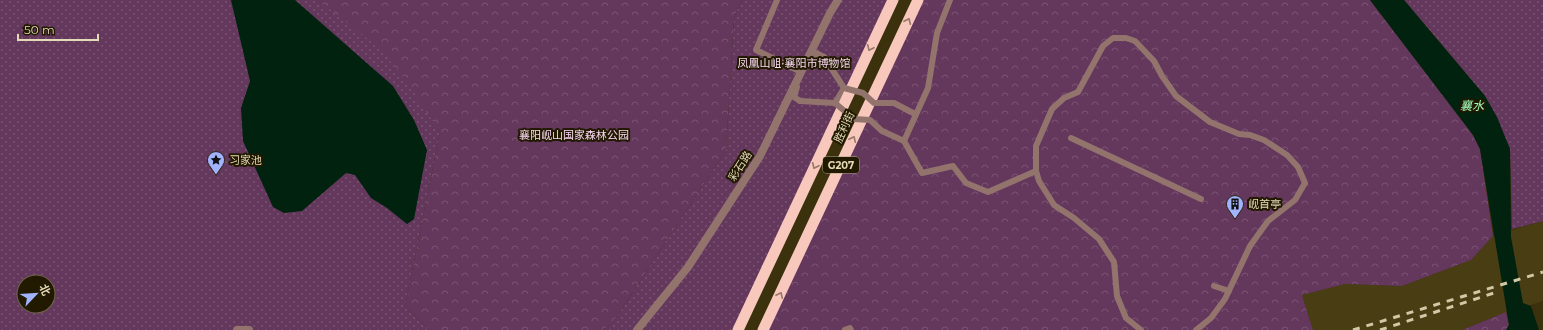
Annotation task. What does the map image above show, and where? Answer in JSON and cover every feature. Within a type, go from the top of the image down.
[{"type":"highway","name":"胜利街","points":[[738,330],[893,0]]},
{"type":"highway","name":"胜利街","points":[[763,330],[918,0]]},
{"type":"street","points":[[778,0],[756,50],[801,72]]},
{"type":"street","name":"彩石路","points":[[637,330],[688,267],[760,156],[838,0]]},
{"type":"street","points":[[904,141],[928,88],[937,33],[950,0]]},
{"type":"street","points":[[1141,330],[1126,318],[1117,296],[1114,262],[1099,239],[1074,218],[1054,205],[1038,181],[1036,171],[1036,146],[1052,109],[1064,98],[1078,92],[1103,46],[1113,38],[1126,38],[1135,41],[1154,61],[1162,76],[1176,96],[1210,122],[1239,134],[1250,135],[1264,140],[1288,155],[1298,167],[1304,183],[1295,200],[1268,221],[1250,246],[1229,291],[1211,318],[1196,330]]},
{"type":"street","points":[[915,114],[894,103],[874,103],[863,93],[844,88],[824,57],[816,53],[801,72],[794,97],[800,101],[835,103],[854,119],[870,120],[882,131],[904,141],[922,173],[953,166],[966,183],[988,192],[1036,171]]},
{"type":"street","points":[[835,103],[844,88]]},
{"type":"street","points":[[1071,138],[1201,199]]},
{"type":"street","points":[[1214,286],[1229,291]]},
{"type":"street","points":[[845,330],[850,328],[851,330]]},
{"type":"street","points":[[237,330],[249,330]]},
{"type":"shaded area","points":[[1543,221],[1543,301],[1493,317],[1462,330],[1313,330],[1302,295],[1345,284],[1402,286],[1471,260],[1493,236]]},
{"type":"green space","name":"习家池","points":[[0,0],[316,0],[350,24],[381,51],[390,61],[415,94],[440,132],[405,306],[429,330],[0,330]]},
{"type":"green space","name":"襄阳岘山国家森林公园","points":[[316,0],[742,0],[734,18],[726,150],[612,324],[602,330],[429,330],[405,306],[440,132],[373,44]]},
{"type":"green space","name":"凤凰山岨·襄阳市博物馆","points":[[742,0],[893,0],[738,330],[602,330],[612,324],[726,150],[734,18]]},
{"type":"green space","points":[[918,0],[1370,0],[1473,135],[1480,149],[1493,236],[1471,260],[1402,286],[1345,284],[1302,295],[1313,330],[763,330]]},
{"type":"green space","points":[[1404,0],[1543,0],[1543,221],[1512,229],[1510,149],[1485,96]]},
{"type":"green space","points":[[1506,312],[1509,325],[1506,330],[1462,330]]},
{"type":"water","points":[[231,0],[295,0],[393,86],[414,120],[427,150],[414,219],[407,224],[387,208],[371,198],[355,175],[346,173],[302,211],[284,213],[273,207],[243,141],[241,108],[250,81]]},
{"type":"water","name":"襄水","points":[[1370,0],[1404,0],[1485,96],[1497,117],[1510,149],[1511,237],[1523,303],[1531,306],[1539,330],[1506,330],[1509,325],[1480,149],[1473,135]]},
{"type":"railway","points":[[1353,330],[1543,272]]},
{"type":"railway","points":[[1380,330],[1494,293]]},
{"type":"place","name":"习家池","points":[[216,175]]},
{"type":"place","name":"岘首亭","points":[[1235,219]]}]
